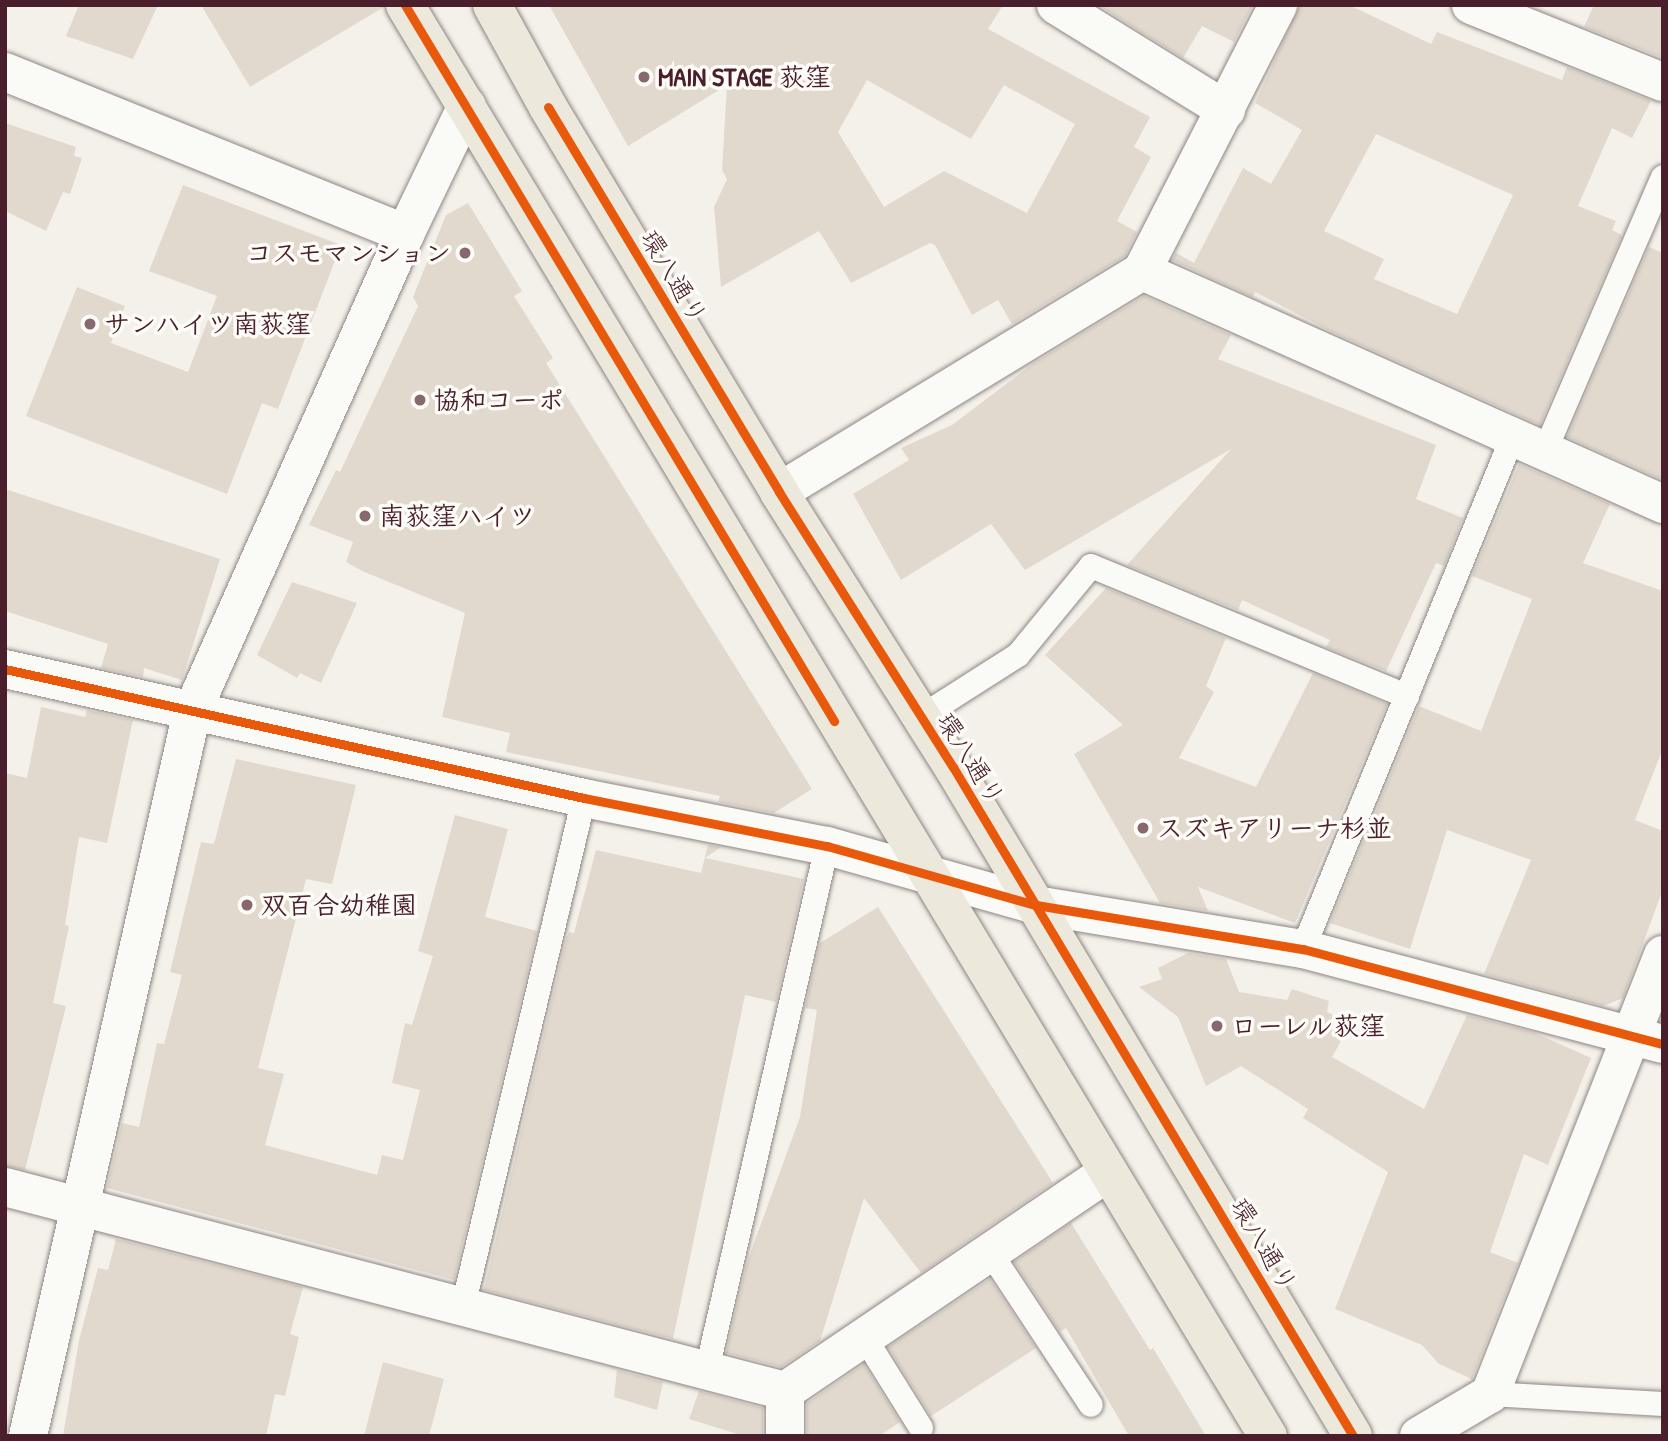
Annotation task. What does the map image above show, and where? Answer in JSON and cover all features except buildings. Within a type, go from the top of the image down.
[{"type":"main road","points":[[405,5],[928,877],[1268,1436]]},
{"type":"main road","name":"環八通り","points":[[499,10],[548,107],[779,492],[1036,905],[1353,1436]]},
{"type":"street","points":[[1056,5],[1226,110]]},
{"type":"street","points":[[779,492],[1142,271],[1278,5]]},
{"type":"street","points":[[1471,5],[1663,82]]},
{"type":"street","points":[[5,72],[405,234]]},
{"type":"street","points":[[28,1436],[192,712],[405,234],[467,106]]},
{"type":"street","points":[[1142,271],[1663,504]]},
{"type":"street","points":[[5,669],[584,798],[827,846],[928,877],[1036,905],[1303,949],[1647,1041]]},
{"type":"street","points":[[1419,1436],[1490,1394],[1647,1041],[1663,956]]},
{"type":"street","points":[[5,1187],[785,1391],[1108,1172]]},
{"type":"street","points":[[785,1391],[785,1436]]},
{"type":"lane","points":[[1303,949],[1407,696],[1663,177]]},
{"type":"lane","points":[[921,717],[1018,655],[1091,566],[1407,696]]},
{"type":"lane","points":[[463,1307],[584,798]]},
{"type":"lane","points":[[707,1370],[827,846]]},
{"type":"lane","points":[[990,1252],[1091,1405]]},
{"type":"lane","points":[[864,1338],[920,1428]]},
{"type":"lane","points":[[1490,1394],[1663,1404]]},
{"type":"cycle path","points":[[405,5],[834,721]]},
{"type":"cycle path","points":[[548,107],[779,492],[953,767],[1353,1436]]},
{"type":"cycle path","points":[[5,669],[584,798],[827,846],[1036,905],[1303,949],[1663,1044]]},
{"type":"place","name":"MAIN STAGE 荻窪","points":[[644,77]]},
{"type":"place","name":"コスモマンション","points":[[465,253]]},
{"type":"place","name":"サンハイツ南荻窪","points":[[90,324]]},
{"type":"place","name":"協和コーポ","points":[[420,400]]},
{"type":"place","name":"南荻窪ハイツ","points":[[365,516]]},
{"type":"place","name":"スズキアリーナ杉並","points":[[1143,828]]},
{"type":"place","name":"双百合幼稚園","points":[[247,905]]},
{"type":"place","name":"ローレル荻窪","points":[[1217,1026]]}]
